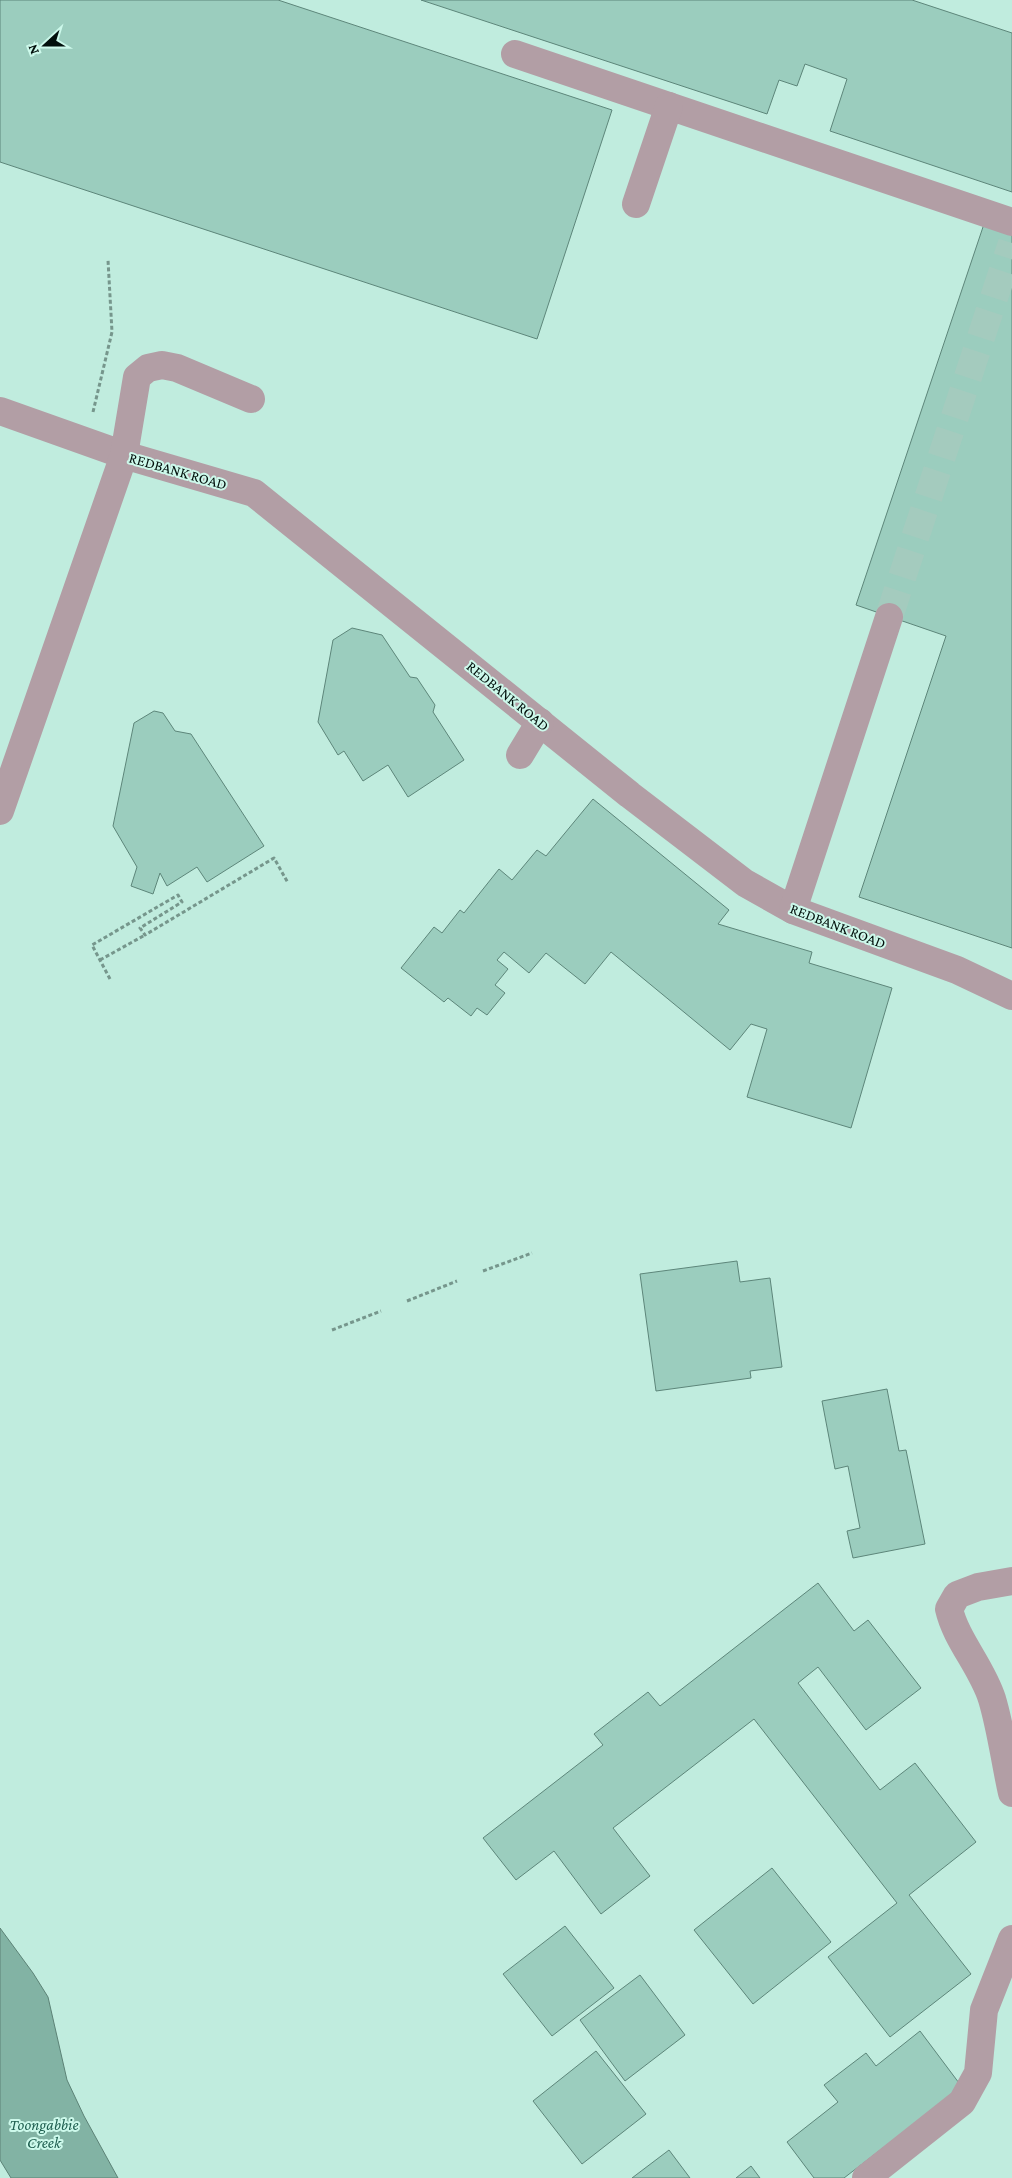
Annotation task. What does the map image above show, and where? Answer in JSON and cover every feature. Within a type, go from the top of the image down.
[{"type":"street","points":[[515,54],[1012,222]]},
{"type":"street","points":[[636,204],[668,106]]},
{"type":"street","points":[[0,812],[124,455],[137,377],[148,368],[162,364],[177,368],[251,399]]},
{"type":"street","name":"REDBANK ROAD","points":[[0,411],[124,455],[254,492],[630,795],[745,883],[793,910],[957,970],[1012,996]]},
{"type":"street","points":[[793,910],[889,617]]},
{"type":"street","points":[[520,755],[540,722]]},
{"type":"street","points":[[1012,1581],[978,1587],[957,1595],[949,1609],[952,1620],[976,1662],[992,1698],[1012,1793]]},
{"type":"street","points":[[866,2178],[962,2102],[978,2073],[984,2010],[1012,1939]]},
{"type":"path","points":[[92,416],[112,332],[108,260]]},
{"type":"path","points":[[100,960],[274,858],[288,883]]},
{"type":"path","points":[[110,979],[92,945],[178,895],[182,902],[140,928],[145,935]]},
{"type":"path","points":[[483,1271],[532,1253]]},
{"type":"path","points":[[406,1301],[457,1281]]},
{"type":"path","points":[[332,1330],[381,1311]]},
{"type":"water","name":"Toongabbie Creek","points":[[0,1928],[48,1997],[67,2080],[84,2116],[118,2178],[11,2178],[0,2160]]},
{"type":"building","points":[[0,0],[278,0],[612,110],[537,339],[0,162]]},
{"type":"building","points":[[421,0],[912,0],[1012,33],[1012,192],[830,131],[847,79],[805,64],[797,86],[779,80],[767,114]]},
{"type":"building","points":[[984,224],[1012,234],[1012,948],[859,897],[946,636],[856,605]]},
{"type":"building","points":[[352,628],[382,635],[410,677],[417,678],[435,705],[433,712],[464,760],[408,797],[388,765],[363,781],[344,751],[338,755],[318,722],[333,640]]},
{"type":"building","points":[[154,711],[163,713],[175,731],[191,734],[264,846],[207,882],[197,867],[167,886],[160,873],[153,894],[131,886],[137,867],[113,826],[134,723]]},
{"type":"building","points":[[593,799],[729,910],[718,924],[812,952],[809,963],[892,988],[851,1128],[747,1097],[767,1029],[751,1024],[730,1050],[611,952],[585,984],[546,953],[529,973],[504,952],[497,960],[508,969],[495,985],[505,993],[487,1015],[477,1008],[471,1016],[448,998],[444,1002],[401,968],[434,927],[442,933],[460,910],[464,913],[499,869],[512,880],[537,850],[546,856]]},
{"type":"building","points":[[737,1261],[740,1282],[770,1278],[782,1367],[750,1371],[751,1378],[656,1391],[640,1274]]},
{"type":"building","points":[[887,1389],[899,1451],[906,1450],[925,1544],[853,1558],[847,1531],[860,1528],[848,1466],[835,1469],[822,1401]]},
{"type":"building","points":[[818,1583],[854,1631],[868,1620],[921,1688],[866,1730],[818,1667],[798,1683],[880,1790],[915,1763],[976,1842],[909,1895],[971,1974],[890,2037],[828,1957],[897,1903],[754,1719],[613,1828],[650,1876],[601,1914],[554,1851],[516,1880],[483,1838],[603,1745],[594,1734],[648,1692],[660,1706]]},
{"type":"building","points":[[772,1868],[831,1942],[753,2004],[694,1930]]},
{"type":"building","points":[[565,1926],[614,1988],[552,2036],[503,1974]]},
{"type":"building","points":[[640,1975],[685,2035],[625,2081],[580,2020]]},
{"type":"building","points":[[920,2031],[962,2087],[844,2178],[814,2178],[787,2142],[838,2102],[824,2085],[866,2053],[876,2066]]},
{"type":"building","points":[[596,2051],[646,2114],[582,2164],[533,2101]]},
{"type":"building","points":[[669,2150],[690,2178],[632,2178]]},
{"type":"building","points":[[751,2166],[760,2178],[736,2178]]},
{"type":"tunnel","points":[[889,617],[1012,243]]}]
